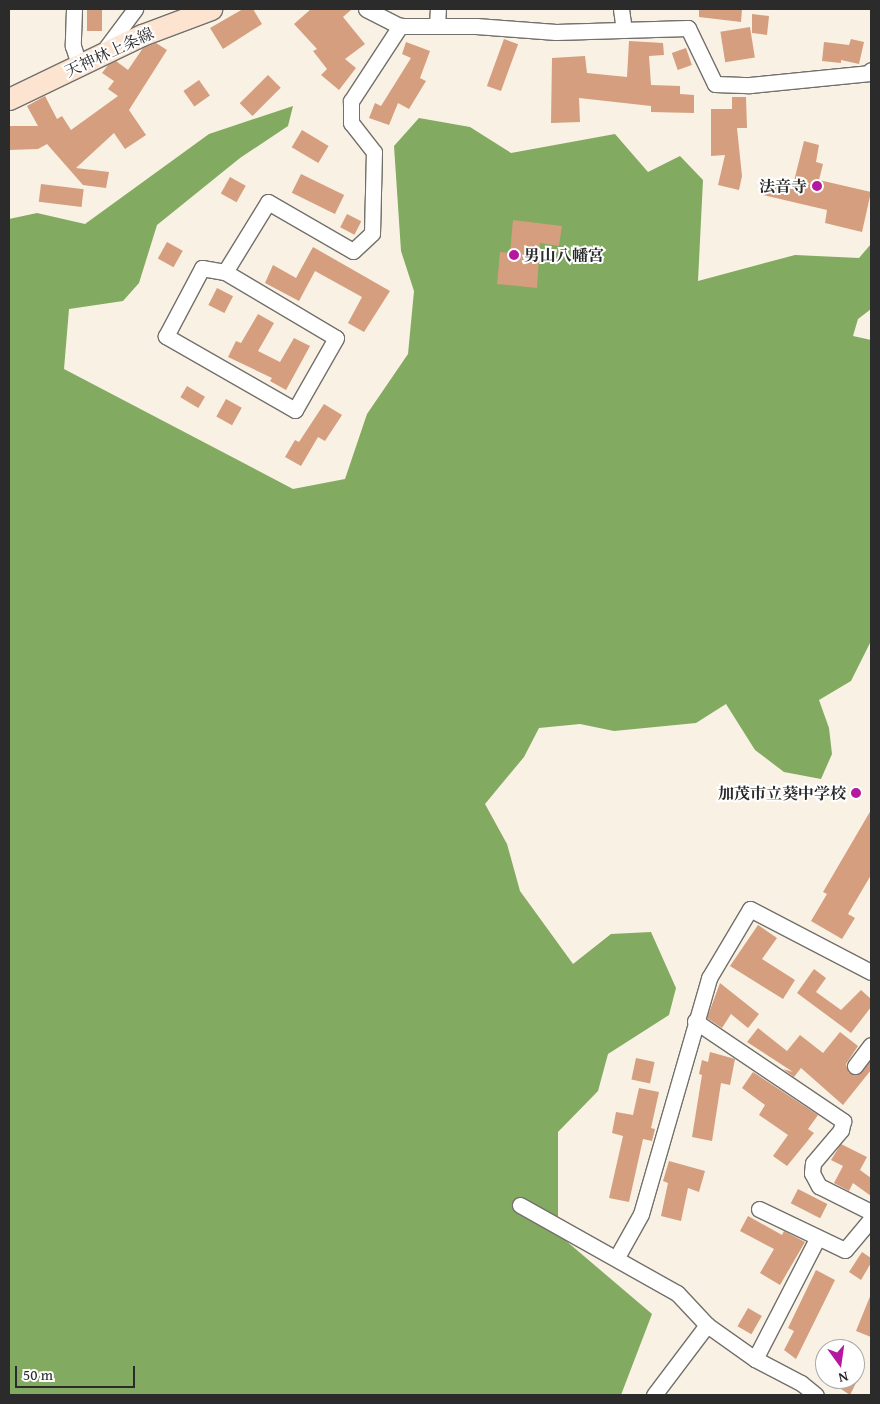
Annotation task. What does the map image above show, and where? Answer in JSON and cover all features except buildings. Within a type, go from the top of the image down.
[{"type":"main road","name":"天神林上条線","points":[[9,99],[102,54],[211,9]]},
{"type":"street","points":[[74,9],[73,46],[78,65]]},
{"type":"street","points":[[102,54],[135,9]]},
{"type":"street","points":[[366,9],[400,26],[556,32],[688,28],[715,84],[750,85],[870,73],[871,70]]},
{"type":"street","points":[[437,26],[438,9]]},
{"type":"street","points":[[621,9],[624,30]]},
{"type":"street","points":[[225,272],[268,202],[353,251],[372,233],[374,152],[351,123],[351,101],[400,26]]},
{"type":"street","points":[[202,268],[225,272],[336,338],[295,410],[166,336],[202,268]]},
{"type":"street","points":[[617,1257],[641,1214],[695,1021],[710,978],[750,909],[871,972]]},
{"type":"street","points":[[695,1021],[843,1121],[841,1130],[813,1163],[812,1172],[819,1186],[871,1212]]},
{"type":"street","points":[[856,1066],[871,1046]]},
{"type":"street","points":[[520,1204],[617,1257],[677,1293],[707,1326],[797,1389],[816,1395]]},
{"type":"street","points":[[758,1209],[817,1239],[845,1250],[871,1219]]},
{"type":"street","points":[[755,1359],[817,1239]]},
{"type":"street","points":[[654,1395],[707,1326]]},
{"type":"green space","points":[[293,106],[288,126],[240,158],[157,225],[139,283],[123,301],[69,309],[64,369],[293,489],[345,479],[367,414],[408,354],[414,291],[401,251],[394,146],[419,118],[470,127],[511,153],[615,134],[648,172],[680,156],[703,180],[698,281],[795,255],[859,258],[871,244],[871,309],[858,319],[853,336],[871,340],[871,641],[851,681],[819,700],[829,728],[832,754],[821,779],[784,772],[755,750],[726,704],[696,723],[614,731],[580,724],[539,728],[524,757],[485,804],[507,844],[520,891],[573,964],[611,934],[651,932],[676,988],[669,1015],[608,1054],[598,1091],[558,1132],[558,1234],[652,1314],[621,1395],[9,1395],[9,219],[37,213],[85,224],[209,134]]},
{"type":"place","name":"法音寺","points":[[817,186]]},
{"type":"place","name":"男山八幡宮","points":[[514,255]]},
{"type":"place","name":"加茂市立葵中学校","points":[[856,793]]}]
